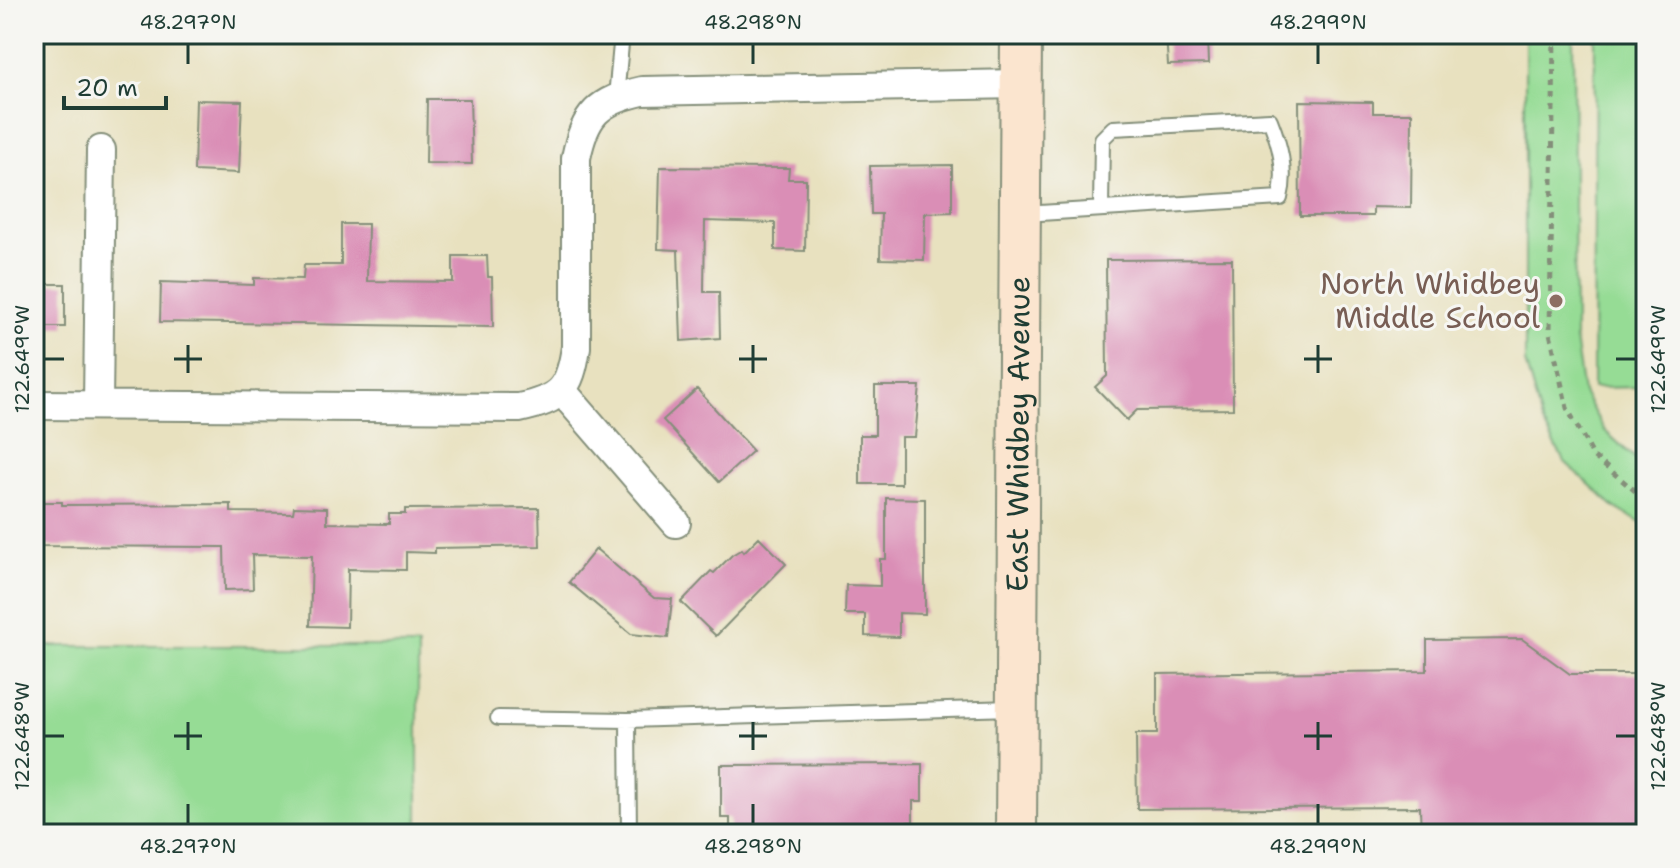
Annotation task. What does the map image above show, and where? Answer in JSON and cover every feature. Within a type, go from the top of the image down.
[{"type":"street","name":"East Whidbey Avenue","points":[[1016,834],[1021,34]]},
{"type":"street","points":[[34,405],[519,408],[542,403],[562,391],[572,373],[576,347],[576,158],[581,133],[595,110],[616,97],[642,91],[1020,84]]},
{"type":"street","points":[[98,405],[101,150]]},
{"type":"street","points":[[562,391],[676,523]]},
{"type":"lane","points":[[616,97],[622,34]]},
{"type":"lane","points":[[1020,214],[1280,198],[1283,185],[1280,145],[1270,120],[1113,128],[1102,139],[1101,209]]},
{"type":"lane","points":[[498,718],[628,720],[1017,708]]},
{"type":"lane","points":[[628,720],[629,834]]},
{"type":"path","points":[[1554,34],[1550,333],[1567,408],[1594,457],[1646,500]]},
{"type":"green space","points":[[1525,34],[1573,34],[1575,339],[1583,393],[1605,431],[1646,468],[1646,526],[1614,507],[1564,461],[1542,421],[1525,362]]},
{"type":"green space","points":[[1595,34],[1646,34],[1646,387],[1593,388]]},
{"type":"green space","points":[[34,646],[418,646],[418,834],[34,834]]},
{"type":"building","points":[[1166,34],[1207,34],[1208,64],[1168,65]]},
{"type":"building","points":[[427,99],[470,99],[472,164],[426,163]]},
{"type":"building","points":[[196,100],[242,101],[239,173],[194,171]]},
{"type":"building","points":[[1299,101],[1373,102],[1373,113],[1412,113],[1411,208],[1373,207],[1373,216],[1300,216]]},
{"type":"building","points":[[952,165],[952,212],[925,213],[924,260],[880,259],[881,214],[871,214],[870,166]]},
{"type":"building","points":[[660,167],[789,168],[788,179],[806,179],[805,251],[775,250],[775,223],[705,221],[704,292],[719,292],[720,338],[681,341],[678,250],[658,249]]},
{"type":"building","points":[[341,224],[368,224],[367,281],[453,282],[453,256],[487,256],[488,277],[492,277],[493,327],[160,322],[161,282],[254,285],[254,278],[303,279],[304,265],[341,265]]},
{"type":"building","points":[[1232,259],[1233,409],[1137,410],[1127,420],[1095,387],[1107,376],[1106,260]]},
{"type":"building","points":[[34,284],[65,284],[65,327],[34,327]]},
{"type":"building","points":[[875,386],[920,386],[915,437],[901,437],[901,484],[860,484],[860,435],[875,435]]},
{"type":"building","points":[[697,389],[753,451],[719,482],[663,420]]},
{"type":"building","points":[[886,498],[925,499],[925,614],[899,613],[899,637],[865,636],[865,614],[845,614],[846,585],[880,586],[880,559],[886,559]]},
{"type":"building","points":[[34,502],[62,502],[62,505],[231,504],[231,512],[293,513],[294,507],[327,508],[327,523],[389,524],[389,514],[405,514],[405,509],[539,508],[540,546],[435,548],[435,553],[406,552],[406,570],[348,569],[347,627],[310,626],[312,556],[252,555],[253,589],[225,590],[224,547],[34,546]]},
{"type":"building","points":[[759,537],[786,564],[716,636],[681,602],[711,571],[714,573],[742,549],[744,552]]},
{"type":"building","points":[[596,549],[654,598],[672,599],[668,638],[631,634],[569,582]]},
{"type":"building","points":[[1522,639],[1570,674],[1646,674],[1646,834],[1421,834],[1420,807],[1137,809],[1136,734],[1157,734],[1157,674],[1427,671],[1427,640]]},
{"type":"building","points":[[922,764],[922,801],[913,801],[913,822],[890,822],[890,834],[730,834],[730,818],[721,818],[721,765]]},
{"type":"place","name":"North Whidbey Middle School","points":[[1556,301]]}]
